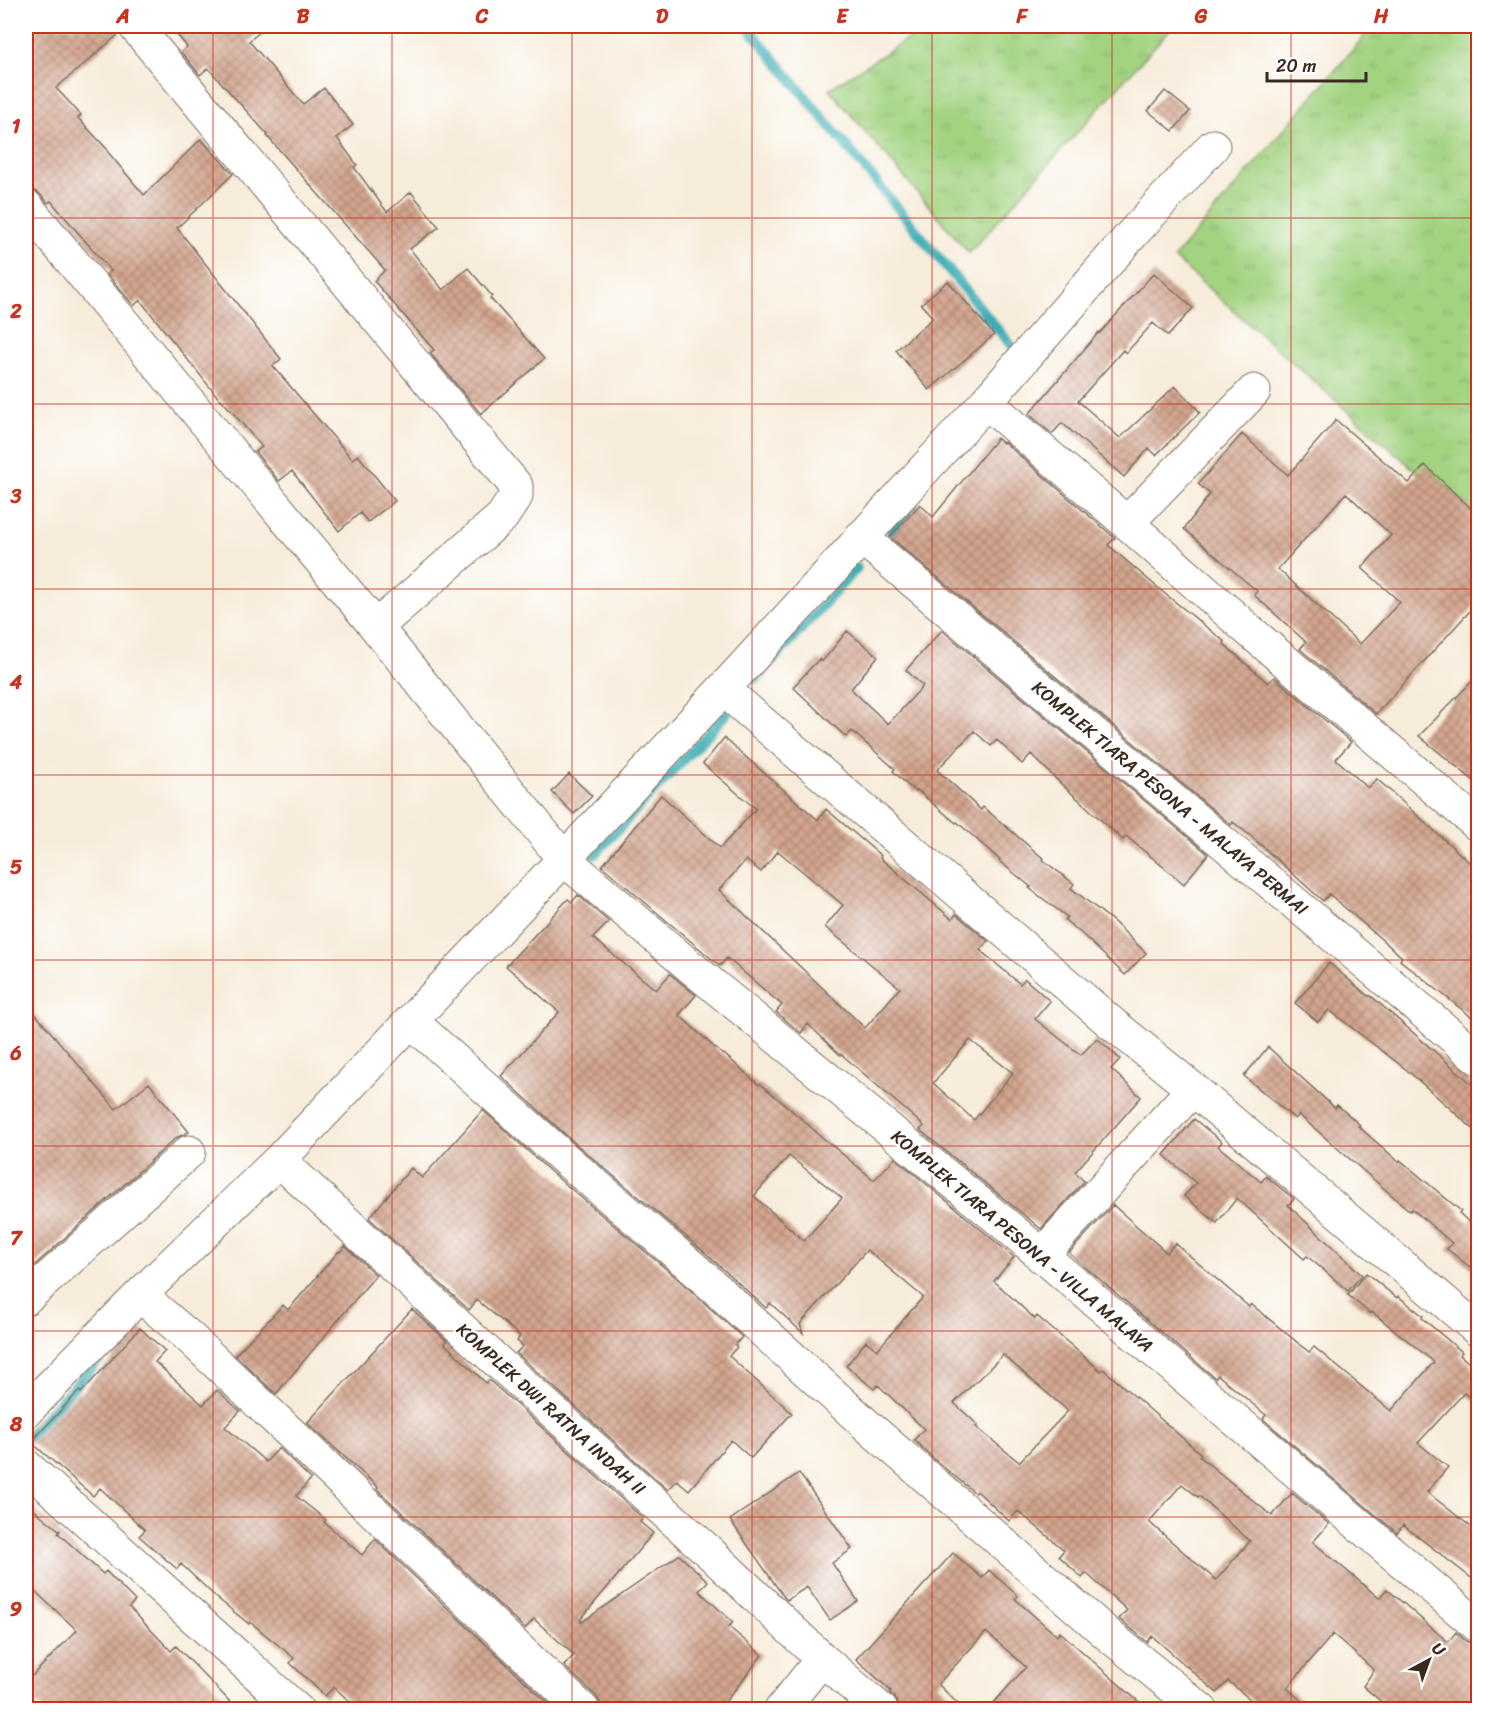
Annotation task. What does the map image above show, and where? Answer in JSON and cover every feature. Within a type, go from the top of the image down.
[{"type":"street","points":[[135,26],[516,486],[516,496],[502,517],[376,627]]},
{"type":"street","points":[[26,1411],[140,1295],[279,1160],[564,859],[986,402],[1133,233],[1213,146]]},
{"type":"street","name":"KOMPLEK TIARA PESONA - VILLA MALAYA","points":[[26,206],[376,627],[564,859],[692,968],[1041,1256],[1479,1626]]},
{"type":"street","points":[[1127,523],[1254,391]]},
{"type":"street","points":[[986,402],[1252,633],[1479,825]]},
{"type":"street","name":"KOMPLEK TIARA PESONA - MALAYA PERMAI","points":[[861,537],[1479,1058]]},
{"type":"street","points":[[723,688],[1109,1021],[1479,1330]]},
{"type":"street","points":[[411,1021],[565,1159],[690,1265],[871,1429],[1112,1638],[1201,1710]]},
{"type":"street","points":[[1041,1256],[1193,1089]]},
{"type":"street","points":[[26,1298],[189,1152]]},
{"type":"street","name":"KOMPLEK DWI RATNA INDAH II","points":[[279,1160],[491,1356],[706,1549],[822,1659]]},
{"type":"street","points":[[140,1295],[188,1336],[583,1710]]},
{"type":"street","points":[[26,1466],[297,1710]]},
{"type":"street","points":[[781,1710],[822,1659]]},
{"type":"street","points":[[822,1659],[870,1710]]},
{"type":"street","points":[[822,1659],[881,1710]]},
{"type":"green space","points":[[928,26],[1173,26],[969,253],[829,89]]},
{"type":"green space","points":[[1373,26],[1478,26],[1478,526],[1174,258]]},
{"type":"building","points":[[26,26],[117,26],[119,34],[56,88],[81,115],[78,118],[108,150],[144,195],[201,139],[233,174],[177,228],[281,359],[273,366],[352,459],[358,455],[395,501],[368,522],[360,513],[339,531],[292,471],[279,481],[255,452],[262,447],[220,400],[140,300],[134,306],[107,274],[111,271],[51,201],[48,203],[26,183]]},
{"type":"building","points":[[170,26],[267,26],[249,41],[303,104],[324,88],[353,125],[337,138],[357,165],[354,167],[387,212],[411,192],[439,227],[410,249],[443,290],[468,268],[492,296],[490,298],[544,359],[481,414],[430,353],[434,350],[374,281],[385,270],[208,68],[200,75],[181,52],[187,47]]},
{"type":"building","points":[[1165,91],[1190,111],[1173,131],[1148,111]]},
{"type":"building","points":[[1154,273],[1193,308],[1168,336],[1153,323],[1126,353],[1123,350],[1078,401],[1120,438],[1175,386],[1200,412],[1156,455],[1149,448],[1124,477],[1062,423],[1052,434],[1029,414],[1099,332]]},
{"type":"building","points":[[948,281],[994,335],[929,390],[896,350],[933,318],[921,304]]},
{"type":"building","points":[[1336,420],[1409,483],[1425,465],[1479,516],[1479,601],[1376,714],[1300,649],[1306,642],[1254,595],[1257,591],[1184,529],[1210,494],[1198,484],[1242,434],[1288,475]],"holes":[[[1346,493],[1391,535],[1362,568],[1400,602],[1360,644],[1278,569]]]},
{"type":"building","points":[[997,438],[1115,538],[1108,545],[1225,642],[1224,644],[1268,683],[1274,677],[1351,742],[1336,759],[1368,788],[1377,779],[1479,871],[1479,1023],[1400,960],[1402,957],[1329,894],[1323,901],[1252,837],[1233,822],[1231,825],[890,537],[920,504],[933,517]]},
{"type":"building","points":[[942,630],[1208,854],[1184,884],[1126,836],[1123,840],[1031,754],[1022,764],[997,740],[991,746],[974,731],[937,770],[981,810],[983,807],[1074,884],[1071,888],[1114,922],[1146,953],[1125,975],[1065,920],[1067,917],[1029,888],[1031,887],[957,822],[917,790],[915,792],[893,771],[895,769],[852,731],[846,737],[793,687],[819,659],[822,662],[847,631],[878,656],[851,689],[888,724],[923,686],[906,670]]},
{"type":"building","points":[[1479,674],[1479,785],[1419,736]]},
{"type":"building","points":[[724,738],[818,820],[826,809],[952,919],[956,914],[988,941],[980,950],[1020,984],[1025,979],[1050,1001],[1035,1019],[1081,1055],[1097,1038],[1120,1059],[1111,1069],[1141,1097],[1075,1172],[1084,1181],[1041,1229],[920,1130],[924,1126],[840,1055],[808,1024],[801,1033],[776,1012],[782,1005],[727,958],[720,966],[602,866],[661,795],[720,848],[756,809],[703,764]],"holes":[[[778,851],[843,905],[825,927],[900,988],[865,1028],[719,890],[746,860],[761,872]],[[970,1040],[1013,1073],[974,1120],[933,1083]]]},
{"type":"building","points":[[569,774],[592,796],[574,814],[552,792]]},
{"type":"building","points":[[578,895],[609,922],[593,938],[656,990],[670,974],[696,995],[679,1015],[723,1055],[874,1180],[895,1158],[1014,1257],[994,1281],[1035,1319],[1037,1316],[1101,1371],[1103,1369],[1201,1454],[1199,1456],[1272,1516],[1292,1493],[1329,1524],[1313,1542],[1379,1598],[1387,1589],[1448,1642],[1456,1632],[1466,1641],[1479,1644],[1479,1710],[1391,1710],[1363,1686],[1374,1670],[1333,1634],[1287,1688],[1312,1710],[1263,1710],[1228,1681],[1217,1693],[1152,1636],[1147,1642],[1119,1619],[1127,1610],[1086,1573],[1082,1578],[1059,1556],[1064,1550],[1018,1511],[1009,1521],[977,1491],[975,1493],[935,1460],[914,1440],[924,1429],[878,1385],[874,1389],[846,1366],[866,1341],[877,1350],[923,1297],[867,1250],[800,1324],[803,1333],[770,1303],[766,1308],[703,1251],[577,1145],[501,1076],[559,1012],[506,966],[568,899],[572,902]],"holes":[[[789,1156],[842,1198],[804,1241],[754,1196]],[[1003,1355],[1068,1411],[1019,1462],[976,1427],[978,1425],[954,1403]],[[1182,1484],[1250,1541],[1216,1580],[1149,1522]]]},
{"type":"building","points":[[1329,963],[1368,996],[1371,996],[1479,1090],[1479,1134],[1408,1071],[1329,1010],[1318,1022],[1295,1003]]},
{"type":"building","points":[[26,1003],[116,1109],[149,1083],[189,1132],[176,1138],[26,1273]]},
{"type":"building","points":[[1268,1047],[1335,1108],[1337,1105],[1399,1162],[1400,1160],[1461,1211],[1459,1213],[1469,1222],[1479,1210],[1479,1274],[1447,1249],[1452,1243],[1412,1209],[1410,1211],[1299,1115],[1295,1119],[1244,1076]]},
{"type":"building","points":[[483,1110],[552,1173],[678,1279],[742,1337],[729,1356],[792,1413],[751,1458],[731,1440],[689,1490],[677,1480],[668,1490],[516,1353],[523,1346],[517,1341],[520,1336],[477,1300],[469,1310],[369,1218],[411,1168],[422,1178]]},
{"type":"building","points":[[1194,1119],[1222,1142],[1218,1146],[1261,1182],[1266,1176],[1294,1199],[1288,1205],[1362,1275],[1348,1291],[1307,1256],[1304,1259],[1237,1198],[1217,1223],[1184,1196],[1196,1183],[1164,1155]]},
{"type":"building","points":[[1113,1205],[1167,1253],[1175,1243],[1249,1307],[1251,1304],[1309,1352],[1314,1347],[1391,1411],[1434,1362],[1348,1295],[1366,1273],[1423,1316],[1422,1318],[1462,1352],[1460,1355],[1479,1372],[1479,1405],[1464,1393],[1418,1443],[1448,1467],[1427,1492],[1479,1533],[1479,1584],[1403,1525],[1397,1533],[1263,1419],[1266,1415],[1218,1375],[1215,1378],[1069,1253]]},
{"type":"building","points":[[345,1246],[376,1275],[276,1394],[235,1355],[283,1305],[288,1310]]},
{"type":"building","points":[[412,1309],[447,1341],[444,1343],[486,1383],[489,1380],[643,1518],[640,1522],[653,1533],[580,1620],[582,1622],[679,1555],[708,1581],[699,1591],[733,1622],[729,1627],[762,1655],[719,1710],[601,1710],[601,1704],[596,1696],[564,1666],[574,1655],[534,1619],[525,1629],[377,1489],[378,1487],[307,1423]]},
{"type":"building","points":[[140,1328],[165,1351],[155,1362],[203,1405],[217,1390],[240,1411],[225,1427],[266,1462],[279,1448],[311,1479],[296,1496],[326,1520],[324,1522],[362,1555],[375,1539],[555,1710],[359,1710],[334,1687],[325,1696],[290,1663],[294,1658],[217,1598],[181,1564],[177,1569],[139,1536],[145,1530],[100,1488],[93,1496],[31,1442],[79,1391],[81,1393]]},
{"type":"building","points":[[799,1473],[852,1549],[832,1563],[858,1601],[830,1620],[807,1587],[787,1600],[784,1597],[730,1520]]},
{"type":"building","points":[[26,1503],[60,1531],[58,1533],[103,1574],[106,1571],[135,1601],[129,1607],[171,1651],[176,1646],[238,1710],[43,1710],[26,1692],[26,1682],[77,1630],[26,1583]]},
{"type":"building","points":[[953,1553],[982,1578],[989,1570],[1018,1596],[1015,1599],[1057,1636],[1060,1632],[1148,1710],[987,1710],[1026,1667],[986,1632],[938,1684],[964,1710],[901,1710],[890,1693],[891,1691],[856,1659]]},
{"type":"waterway","points":[[747,26],[1015,350]]},
{"type":"waterway","points":[[891,531],[913,505]]},
{"type":"waterway","points":[[756,679],[857,568]]},
{"type":"waterway","points":[[594,855],[727,713]]},
{"type":"waterway","points":[[26,1439],[103,1355]]}]
